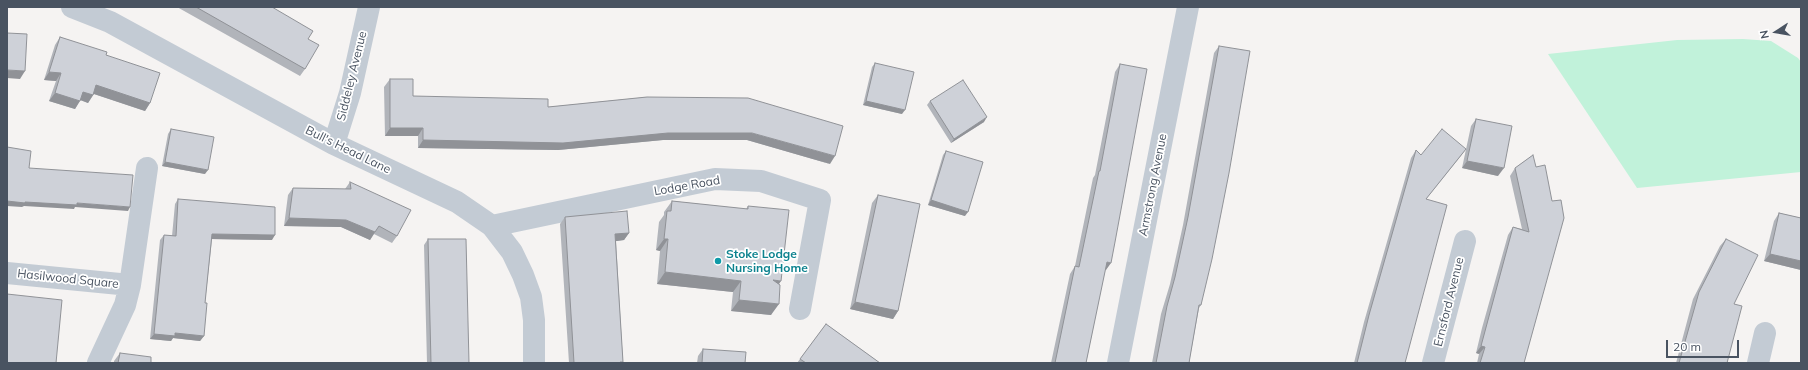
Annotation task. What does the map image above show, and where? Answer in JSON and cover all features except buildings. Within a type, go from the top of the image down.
[{"type":"street","name":"Bull's Head Lane","points":[[72,7],[113,15],[334,144],[457,202],[492,226],[512,252],[531,297],[534,320],[534,363]]},
{"type":"street","name":"Siddeley Avenue","points":[[334,144],[350,94],[368,7]]},
{"type":"street","name":"Armstrong Avenue","points":[[1118,363],[1188,7]]},
{"type":"street","name":"Hasilwood Square","points":[[98,363],[124,305],[130,285],[147,168]]},
{"type":"street","name":"Lodge Road","points":[[492,226],[715,179],[761,181],[820,200],[800,308]]},
{"type":"street","name":"Ernsford Avenue","points":[[1433,363],[1465,241]]},
{"type":"street","name":"Hasilwood Square","points":[[7,273],[130,285]]},
{"type":"street","points":[[1758,363],[1766,334]]},
{"type":"green space","points":[[1743,39],[1771,41],[1798,58],[1801,62],[1801,172],[1637,188],[1548,54],[1677,40]]},
{"type":"place","name":"Stoke Lodge Nursing Home","points":[[718,261]]}]
